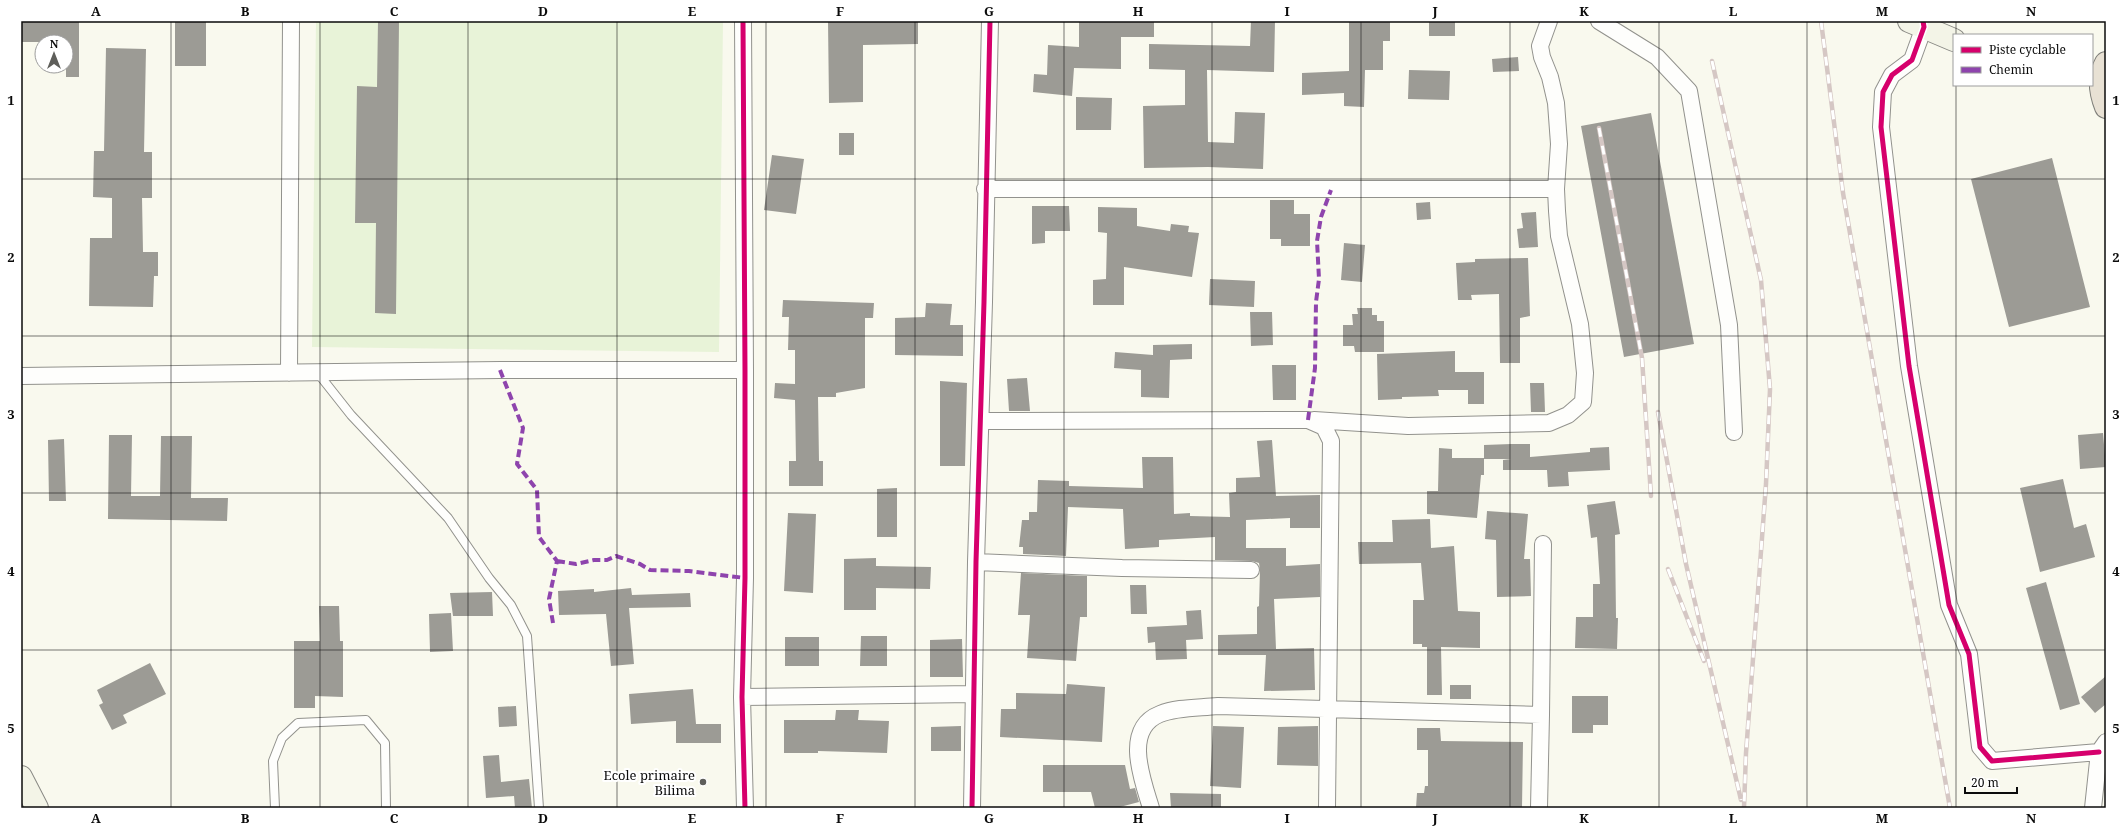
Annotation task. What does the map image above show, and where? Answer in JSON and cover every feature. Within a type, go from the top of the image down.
[{"type":"highway","points":[[2100,72],[2100,88],[2106,107]]},
{"type":"street","points":[[289,373],[291,21]]},
{"type":"street","points":[[743,21],[745,578],[742,697],[745,808]]},
{"type":"street","points":[[972,808],[976,562],[981,421],[985,189],[990,21]]},
{"type":"street","points":[[981,421],[1308,420],[1408,426],[1549,424],[1568,415],[1583,402],[1585,373],[1580,324],[1559,236],[1556,189],[1559,144],[1556,103],[1550,77],[1542,57],[1540,46],[1549,21]]},
{"type":"street","points":[[1599,21],[1657,56],[1689,91],[1729,325],[1734,432]]},
{"type":"street","points":[[1953,40],[1918,23],[1912,60],[1892,75],[1883,92],[1881,127],[1909,366],[1949,604],[1969,654],[1980,747],[1992,762],[2103,747],[2093,808]]},
{"type":"street","points":[[985,189],[1556,189]]},
{"type":"street","points":[[21,376],[500,370],[745,370]]},
{"type":"street","points":[[1308,420],[1324,427],[1331,441],[1327,808]]},
{"type":"street","points":[[1539,808],[1543,544]]},
{"type":"street","points":[[976,562],[1122,568],[1252,570]]},
{"type":"street","points":[[742,697],[974,694]]},
{"type":"street","points":[[1150,808],[1140,772],[1137,748],[1144,726],[1159,714],[1185,709],[1218,706],[1541,715]]},
{"type":"street","points":[[21,777],[37,808]]},
{"type":"lane","points":[[316,372],[351,415],[448,518],[489,578],[511,605],[527,636],[539,808]]},
{"type":"lane","points":[[275,808],[273,762],[282,738],[298,724],[366,720],[385,744],[386,808]]},
{"type":"green space","points":[[316,21],[723,21],[719,352],[312,347]]},
{"type":"building","points":[[21,21],[79,21],[79,77],[66,77],[66,74],[74,74],[74,34],[34,34],[34,42],[21,42]]},
{"type":"building","points":[[175,21],[206,21],[206,66],[175,66]]},
{"type":"building","points":[[378,21],[399,21],[396,314],[375,313],[376,223],[355,223],[357,86],[377,87]]},
{"type":"building","points":[[828,21],[918,21],[918,44],[863,45],[863,102],[829,103]]},
{"type":"building","points":[[1079,21],[1154,21],[1154,37],[1121,37],[1121,69],[1074,68],[1072,96],[1033,92],[1034,74],[1047,75],[1048,45],[1079,47]]},
{"type":"building","points":[[1251,21],[1275,21],[1274,72],[1207,70],[1208,142],[1234,143],[1235,112],[1265,113],[1263,169],[1208,167],[1144,168],[1143,106],[1185,105],[1185,70],[1149,69],[1149,44],[1250,46]]},
{"type":"building","points":[[1349,21],[1390,21],[1390,41],[1383,41],[1383,70],[1365,70],[1364,107],[1344,106],[1344,93],[1302,95],[1302,73],[1349,71]]},
{"type":"building","points":[[1429,21],[1455,21],[1455,36],[1429,36]]},
{"type":"building","points":[[106,48],[146,49],[144,152],[152,152],[152,198],[142,198],[143,252],[158,252],[158,276],[154,276],[153,307],[89,306],[90,238],[112,238],[112,198],[93,197],[94,151],[104,151]]},
{"type":"building","points":[[1518,57],[1519,71],[1493,72],[1492,59]]},
{"type":"building","points":[[1409,70],[1450,71],[1449,100],[1408,99]]},
{"type":"building","points":[[1076,97],[1112,98],[1111,130],[1076,130]]},
{"type":"building","points":[[1651,113],[1694,344],[1624,357],[1581,126]]},
{"type":"building","points":[[839,133],[854,133],[854,155],[839,155]]},
{"type":"building","points":[[772,155],[804,159],[796,214],[764,210]]},
{"type":"building","points":[[2052,158],[2090,307],[2009,327],[1971,179]]},
{"type":"building","points":[[1270,200],[1294,200],[1294,214],[1310,214],[1310,246],[1281,246],[1281,239],[1270,239]]},
{"type":"building","points":[[1430,202],[1431,219],[1417,220],[1416,203]]},
{"type":"building","points":[[1032,206],[1069,206],[1070,231],[1045,231],[1045,243],[1032,244]]},
{"type":"building","points":[[1098,207],[1137,208],[1137,226],[1170,231],[1171,224],[1189,226],[1188,232],[1199,233],[1192,277],[1124,267],[1124,305],[1093,305],[1093,280],[1106,279],[1107,233],[1098,232]]},
{"type":"building","points":[[1536,212],[1538,247],[1519,248],[1517,229],[1523,228],[1521,213]]},
{"type":"building","points":[[1344,243],[1365,245],[1362,282],[1341,280]]},
{"type":"building","points":[[1528,258],[1530,316],[1520,318],[1520,363],[1500,363],[1499,294],[1471,295],[1472,300],[1458,300],[1456,263],[1475,262],[1475,259]]},
{"type":"building","points":[[1210,279],[1255,281],[1254,307],[1209,305]]},
{"type":"building","points":[[783,300],[874,303],[873,318],[865,318],[865,388],[836,393],[836,397],[818,397],[819,461],[823,461],[823,486],[789,486],[789,461],[796,461],[795,400],[774,398],[775,383],[795,384],[795,350],[788,350],[789,317],[782,317]]},
{"type":"building","points":[[926,303],[952,304],[950,325],[963,325],[963,356],[895,355],[895,318],[925,317]]},
{"type":"building","points":[[1357,308],[1372,308],[1372,315],[1377,315],[1377,321],[1384,321],[1384,352],[1355,352],[1354,346],[1343,346],[1343,325],[1353,325],[1352,314],[1358,314]]},
{"type":"building","points":[[1250,312],[1272,312],[1273,345],[1251,346]]},
{"type":"building","points":[[1192,344],[1192,359],[1170,360],[1169,398],[1141,397],[1141,370],[1114,368],[1115,352],[1153,355],[1153,345]]},
{"type":"building","points":[[1455,351],[1455,372],[1484,372],[1484,404],[1468,404],[1468,390],[1438,390],[1439,396],[1402,397],[1402,399],[1378,400],[1377,354]]},
{"type":"building","points":[[1272,365],[1296,365],[1296,400],[1273,400]]},
{"type":"building","points":[[1027,378],[1030,411],[1009,411],[1007,379]]},
{"type":"building","points":[[940,381],[967,383],[965,466],[940,466]]},
{"type":"building","points":[[1530,383],[1544,383],[1545,412],[1531,412]]},
{"type":"building","points":[[2103,433],[2106,467],[2080,469],[2078,435]]},
{"type":"building","points":[[109,435],[132,435],[131,496],[160,496],[161,436],[192,436],[191,498],[228,498],[227,521],[108,519]]},
{"type":"building","points":[[64,439],[66,501],[49,501],[48,440]]},
{"type":"building","points":[[1272,440],[1276,496],[1320,495],[1320,528],[1290,528],[1290,518],[1246,520],[1246,548],[1286,548],[1286,566],[1320,564],[1320,597],[1274,599],[1276,649],[1314,648],[1315,690],[1264,691],[1266,655],[1218,655],[1218,635],[1257,634],[1257,607],[1259,606],[1260,570],[1259,563],[1252,561],[1215,560],[1215,537],[1159,540],[1159,547],[1125,549],[1123,509],[1068,507],[1066,556],[1023,554],[1023,547],[1019,547],[1022,520],[1029,520],[1029,512],[1037,512],[1038,480],[1069,481],[1069,486],[1143,488],[1142,457],[1173,457],[1174,514],[1190,513],[1190,516],[1230,517],[1229,493],[1236,492],[1236,478],[1260,477],[1257,441]]},
{"type":"building","points":[[1530,444],[1530,457],[1590,452],[1590,448],[1609,447],[1610,470],[1568,472],[1569,486],[1548,487],[1547,470],[1503,470],[1503,460],[1511,459],[1484,459],[1484,445]]},
{"type":"building","points":[[1439,448],[1452,449],[1452,458],[1484,458],[1484,475],[1481,475],[1477,518],[1427,514],[1427,491],[1438,491]]},
{"type":"building","points":[[2063,479],[2074,528],[2086,524],[2095,557],[2040,572],[2020,488]]},
{"type":"building","points":[[897,488],[897,537],[877,537],[877,489]]},
{"type":"building","points":[[1615,501],[1620,534],[1615,535],[1616,618],[1618,618],[1617,649],[1575,648],[1576,617],[1593,617],[1593,584],[1600,584],[1597,537],[1591,538],[1587,505]]},
{"type":"building","points":[[1487,511],[1528,514],[1524,559],[1530,559],[1531,596],[1497,597],[1496,540],[1485,539]]},
{"type":"building","points":[[788,513],[816,514],[813,593],[784,591]]},
{"type":"building","points":[[1430,519],[1431,548],[1454,546],[1458,611],[1480,612],[1480,648],[1441,647],[1442,695],[1427,695],[1427,647],[1422,647],[1422,644],[1413,644],[1413,600],[1424,600],[1421,563],[1359,564],[1358,542],[1393,542],[1392,520]]},
{"type":"building","points":[[876,558],[876,566],[931,567],[930,589],[876,588],[876,610],[844,610],[844,559]]},
{"type":"building","points":[[1021,573],[1087,576],[1087,617],[1080,617],[1076,661],[1027,658],[1030,615],[1018,615]]},
{"type":"building","points":[[2046,582],[2080,704],[2060,710],[2026,588]]},
{"type":"building","points":[[1130,585],[1146,585],[1147,614],[1131,614]]},
{"type":"building","points":[[631,588],[632,595],[690,593],[691,607],[629,608],[634,664],[611,666],[606,614],[559,615],[558,591],[594,589],[594,592]]},
{"type":"building","points":[[492,592],[493,616],[453,616],[450,593]]},
{"type":"building","points":[[319,606],[339,606],[340,641],[343,641],[343,697],[315,696],[315,708],[294,708],[294,641],[320,641]]},
{"type":"building","points":[[1201,610],[1203,639],[1186,640],[1187,659],[1156,660],[1155,642],[1148,643],[1147,627],[1187,625],[1186,611]]},
{"type":"building","points":[[451,613],[453,651],[430,652],[429,614]]},
{"type":"building","points":[[861,636],[887,636],[887,666],[860,666]]},
{"type":"building","points":[[785,637],[819,637],[819,666],[785,666]]},
{"type":"building","points":[[962,639],[963,677],[930,677],[930,640]]},
{"type":"building","points":[[150,663],[166,694],[123,715],[127,723],[112,730],[99,705],[103,703],[97,690]]},
{"type":"building","points":[[2106,676],[2106,704],[2095,713],[2081,697]]},
{"type":"building","points":[[1067,684],[1105,687],[1102,742],[1000,737],[1001,709],[1016,709],[1016,693],[1066,694]]},
{"type":"building","points":[[1450,685],[1471,685],[1471,699],[1450,699]]},
{"type":"building","points":[[693,689],[696,724],[721,724],[721,743],[676,743],[676,721],[631,724],[629,694]]},
{"type":"building","points":[[1572,696],[1608,696],[1608,725],[1593,725],[1593,733],[1572,733]]},
{"type":"building","points":[[516,706],[517,726],[499,727],[498,707]]},
{"type":"building","points":[[836,710],[859,710],[858,720],[889,721],[887,753],[818,751],[818,753],[784,753],[784,720],[835,720]]},
{"type":"building","points":[[961,726],[961,751],[931,751],[931,727]]},
{"type":"building","points":[[1213,726],[1244,727],[1241,788],[1210,786]]},
{"type":"building","points":[[1318,726],[1318,766],[1277,765],[1278,727]]},
{"type":"building","points":[[1417,728],[1440,728],[1441,741],[1523,742],[1522,808],[1416,808],[1417,793],[1424,793],[1425,786],[1428,786],[1428,750],[1417,750]]},
{"type":"building","points":[[499,755],[501,782],[529,779],[532,808],[515,808],[514,796],[486,798],[483,756]]},
{"type":"building","points":[[1043,765],[1125,765],[1130,789],[1135,788],[1139,802],[1116,808],[1095,808],[1091,792],[1043,792]]},
{"type":"building","points":[[1170,793],[1221,794],[1221,808],[1171,808]]},
{"type":"railway","points":[[1821,21],[1843,193],[1950,808]]},
{"type":"railway","points":[[1712,61],[1761,280],[1770,389],[1766,484],[1746,753],[1744,808]]},
{"type":"railway","points":[[1599,128],[1642,358],[1651,496]]},
{"type":"railway","points":[[1658,412],[1686,564],[1741,800]]},
{"type":"railway","points":[[1668,569],[1704,661]]},
{"type":"marked path","points":[[1308,420],[1315,368],[1316,302],[1319,279],[1317,241],[1321,217],[1331,190]]},
{"type":"marked path","points":[[500,370],[523,428],[517,464],[537,490],[539,537],[557,561],[549,599],[553,623]]},
{"type":"marked path","points":[[557,561],[576,564],[594,560],[607,560],[616,556],[640,564],[650,570],[689,571],[745,578]]},
{"type":"cycle path","points":[[743,21],[745,578],[742,697],[745,808]]},
{"type":"cycle path","points":[[972,808],[976,562],[984,302],[990,21]]},
{"type":"cycle path","points":[[1923,21],[1924,27],[1912,60],[1892,75],[1883,92],[1881,127],[1909,366],[1949,605],[1969,654],[1980,747],[1992,761],[2099,752]]},
{"type":"place","name":"Ecole primaire Bilima","points":[[703,782]]}]
